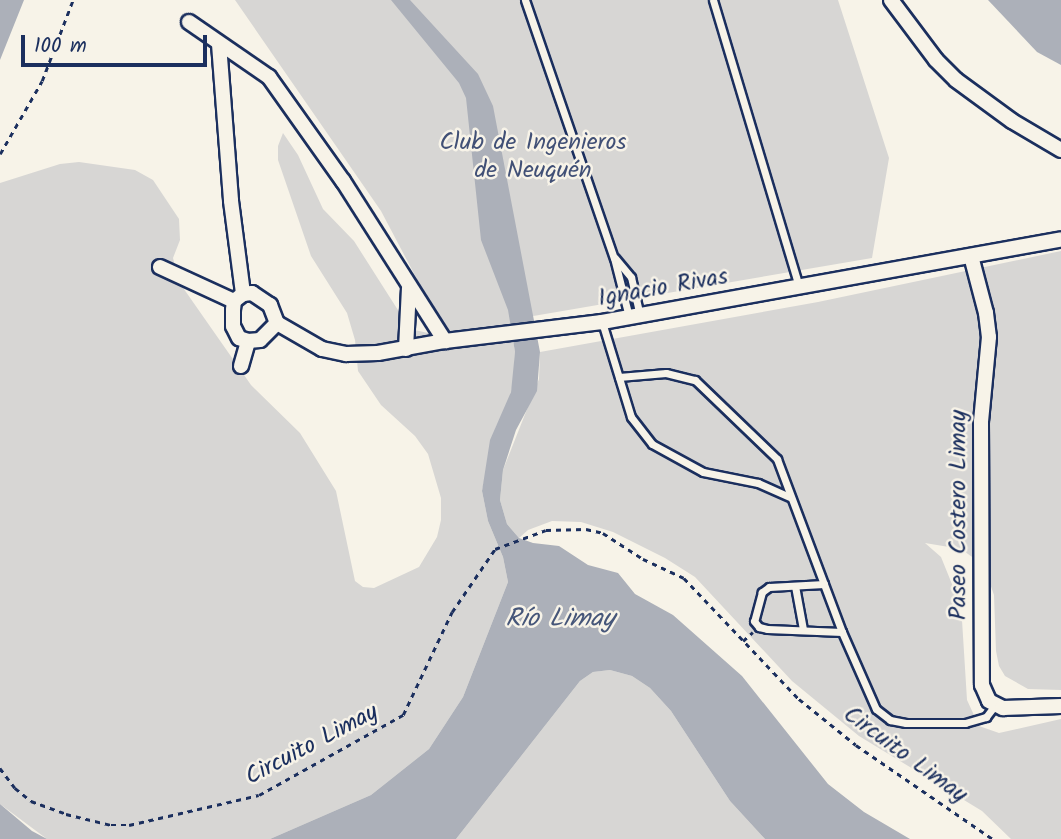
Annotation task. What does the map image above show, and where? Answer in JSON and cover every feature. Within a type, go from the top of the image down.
[{"type":"street","points":[[891,0],[936,60],[956,80],[1020,126],[1061,150]]},
{"type":"street","points":[[901,0],[959,73],[1003,107],[1061,142]]},
{"type":"street","points":[[189,22],[269,77],[343,181],[445,341]]},
{"type":"street","points":[[160,267],[239,298],[260,296],[270,305],[277,323],[260,340],[248,341],[239,338],[233,326],[239,298],[219,44]]},
{"type":"street","name":"Ignacio Rivas","points":[[277,323],[322,349],[346,354],[406,349],[445,341],[602,323],[1061,239]]},
{"type":"street","name":"Paseo Costero Limay","points":[[971,256],[986,313],[989,337],[981,422],[981,672],[984,695],[995,705]]},
{"type":"street","points":[[406,349],[409,288]]},
{"type":"street","points":[[241,366],[248,341]]},
{"type":"street","points":[[995,705],[1010,709],[1061,706]]},
{"type":"lane","points":[[525,0],[635,316]]},
{"type":"lane","points":[[713,0],[799,286]]},
{"type":"lane","points":[[614,258],[631,277],[635,316]]},
{"type":"lane","points":[[602,323],[631,417],[652,444],[703,472],[758,483],[791,498]]},
{"type":"lane","points":[[619,377],[666,373],[695,380],[777,459],[842,632],[876,709],[890,720],[905,723],[965,723],[986,717],[995,705]]},
{"type":"lane","points":[[824,584],[769,587],[762,592],[754,621],[759,627],[842,632]]},
{"type":"lane","points":[[796,586],[803,629]]},
{"type":"path","points":[[0,154],[42,81],[73,0]]},
{"type":"path","name":"Circuito Limay","points":[[0,768],[15,789],[32,801],[66,814],[111,825],[129,825],[259,795],[403,715],[452,612],[498,546],[555,528],[603,533],[643,559],[684,578],[783,684],[847,738],[993,839]]},
{"type":"path","points":[[743,641],[759,627]]},
{"type":"green space","name":"Club de Ingenieros de Neuquén","points":[[235,0],[838,0],[889,158],[872,258],[510,320],[515,352],[514,379],[508,404],[496,427],[482,491],[488,521],[503,557],[508,582],[463,697],[429,749],[371,795],[270,839],[47,839],[0,804],[0,183],[60,164],[79,162],[135,170],[153,180],[179,219],[180,240],[173,258],[179,282],[251,385],[300,433],[336,491],[355,581],[363,587],[374,588],[419,567],[437,537],[441,520],[441,498],[428,454],[415,436],[381,405],[358,371],[355,340],[347,313],[311,256],[278,160],[278,146],[283,133],[298,155],[323,209],[354,241],[410,329],[428,333],[438,319],[381,211]]},
{"type":"green space","points":[[1061,251],[1061,690],[1028,689],[1005,676],[999,666],[996,651],[994,595],[987,575],[975,559],[961,549],[925,543],[941,557],[956,594],[962,620],[967,700],[979,726],[999,733],[1061,719],[1061,839],[1011,839],[982,811],[859,736],[792,681],[695,577],[665,558],[613,532],[581,522],[552,521],[528,530],[519,538],[507,524],[500,500],[503,470],[539,379],[540,352],[818,302]]},
{"type":"green space","points":[[610,670],[632,676],[650,688],[671,711],[730,801],[765,839],[456,839],[580,681],[593,672]]},
{"type":"water","points":[[0,0],[24,0],[0,60]]},
{"type":"water","name":"Río Limay","points":[[391,0],[410,0],[478,74],[493,106],[540,352],[537,391],[516,430],[503,470],[500,500],[507,524],[519,538],[533,543],[559,546],[588,565],[618,573],[635,594],[673,615],[742,676],[828,784],[864,812],[910,839],[765,839],[730,801],[671,711],[650,688],[632,676],[610,670],[593,672],[580,681],[456,839],[270,839],[371,795],[429,749],[463,697],[508,582],[503,557],[488,521],[482,491],[490,440],[511,392],[515,352],[508,310],[481,240],[466,98],[459,83]]},
{"type":"water","points":[[988,0],[1061,0],[1061,65],[1037,52]]},
{"type":"water","points":[[0,804],[32,831],[47,839],[0,839]]}]
